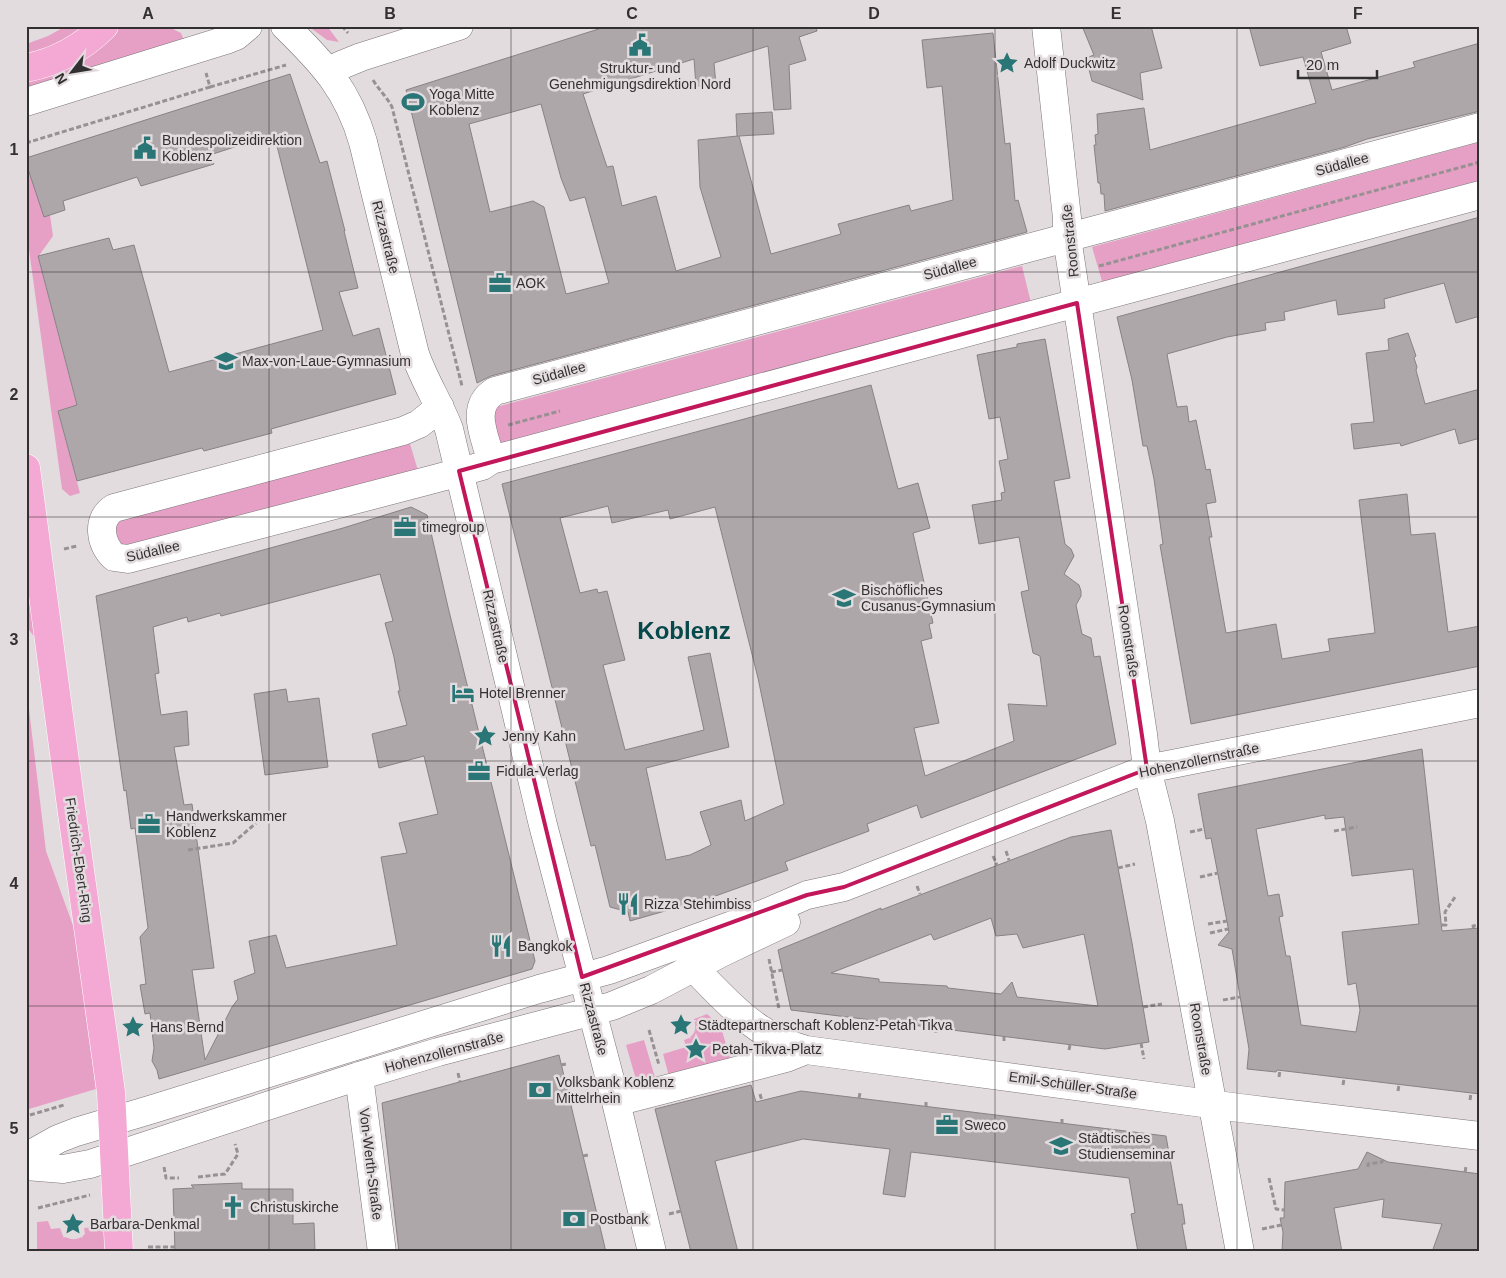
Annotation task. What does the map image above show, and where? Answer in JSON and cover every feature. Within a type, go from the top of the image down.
[{"type":"main road","points":[[26,68],[60,58],[72,52],[104,26]]},
{"type":"main road","name":"Friedrich-Ebert-Ring","points":[[26,468],[111,1092],[119,1252]]},
{"type":"main road","points":[[26,636],[53,668]]},
{"type":"street","points":[[26,102],[226,40],[236,36],[248,26]]},
{"type":"street","name":"Rizzastraße","points":[[285,26],[329,72],[347,102],[359,129],[415,354],[449,429],[543,825],[616,1102],[652,1252]]},
{"type":"street","points":[[329,72],[361,57],[459,26]]},
{"type":"street","name":"Roonstraße","points":[[1046,26],[1067,218],[1067,238],[1147,769],[1160,821],[1240,1252]]},
{"type":"street","name":"Südallee","points":[[492,460],[479,413],[484,400],[495,391],[1480,127]]},
{"type":"street","name":"Südallee","points":[[440,407],[419,424],[404,431],[114,508],[107,512],[102,522],[107,548],[114,557],[128,559],[482,466],[492,460],[1480,195]]},
{"type":"street","name":"Hohenzollernstraße","points":[[26,1157],[58,1139],[92,1126],[165,1106],[609,970],[763,914],[807,895],[844,887],[1147,769],[1480,703]]},
{"type":"street","name":"Hohenzollernstraße","points":[[26,1166],[63,1168],[90,1164],[359,1076],[438,1052],[592,1012],[637,997],[814,909],[844,887]]},
{"type":"street","name":"Emil-Schüller-Straße","points":[[694,968],[763,1032],[783,1042],[806,1050],[1240,1108],[1480,1136]]},
{"type":"street","points":[[616,1102],[786,1058],[806,1050]]},
{"type":"street","name":"Von-Werth-Straße","points":[[359,1076],[382,1252]]},
{"type":"path","points":[[26,143],[284,64],[290,66]]},
{"type":"path","points":[[203,65],[210,87]]},
{"type":"path","points":[[379,90],[389,99],[392,107],[462,387]]},
{"type":"path","points":[[1090,269],[1480,162]]},
{"type":"path","points":[[188,850],[233,843],[256,823]]},
{"type":"path","points":[[1334,830],[1356,827]]},
{"type":"path","points":[[1190,832],[1204,830]]},
{"type":"path","points":[[1006,851],[1009,860]]},
{"type":"path","points":[[993,856],[997,865]]},
{"type":"path","points":[[1118,868],[1136,864]]},
{"type":"path","points":[[1200,877],[1218,873]]},
{"type":"path","points":[[917,885],[920,894]]},
{"type":"path","points":[[1442,926],[1446,925],[1445,912],[1455,897]]},
{"type":"path","points":[[1208,924],[1227,921]]},
{"type":"path","points":[[1474,928],[1473,926],[1480,925]]},
{"type":"path","points":[[1210,932],[1228,929]]},
{"type":"path","points":[[768,956],[780,1014]]},
{"type":"path","points":[[771,972],[782,970]]},
{"type":"path","points":[[1222,1000],[1240,997]]},
{"type":"path","points":[[1143,1007],[1162,1004]]},
{"type":"path","points":[[867,1025],[868,1020]]},
{"type":"path","points":[[649,1030],[665,1089]]},
{"type":"path","points":[[1142,1043],[1144,1059]]},
{"type":"path","points":[[1278,1077],[1280,1070]]},
{"type":"path","points":[[458,1073],[460,1082]]},
{"type":"path","points":[[1344,1079],[1344,1085]]},
{"type":"path","points":[[1398,1085],[1398,1091]]},
{"type":"path","points":[[859,1098],[860,1093]]},
{"type":"path","points":[[1470,1100],[1471,1093]]},
{"type":"path","points":[[760,1094],[762,1101]]},
{"type":"path","points":[[198,1177],[225,1174],[238,1154],[234,1139]]},
{"type":"path","points":[[583,1156],[588,1155]]},
{"type":"path","points":[[1368,1166],[1368,1164],[1382,1162],[1383,1157]]},
{"type":"path","points":[[163,1161],[166,1178],[179,1178]]},
{"type":"path","points":[[1465,1172],[1466,1167]]},
{"type":"path","points":[[1269,1178],[1276,1209],[1284,1210]]},
{"type":"path","points":[[38,1208],[93,1195]]},
{"type":"path","points":[[667,1215],[681,1212]]},
{"type":"path","points":[[599,1223],[605,1222]]},
{"type":"path","points":[[1261,1229],[1281,1225]]},
{"type":"path","points":[[148,1247],[175,1247]]},
{"type":"highlighted area","points":[[1077,303],[1147,769],[844,887],[807,895],[582,977],[459,471]]},
{"type":"shaded area","points":[[66,26],[87,26],[62,44],[26,55],[26,44],[48,36]]},
{"type":"shaded area","points":[[115,26],[167,26],[181,33],[186,45],[26,96],[26,78]]},
{"type":"shaded area","points":[[308,26],[327,26],[339,42],[327,40]]},
{"type":"shaded area","points":[[1480,142],[1480,184],[1104,288],[1092,247]]},
{"type":"shaded area","points":[[26,163],[50,215],[53,236],[38,257],[78,410],[67,408],[61,410],[63,415],[59,416],[80,493],[70,496],[62,489],[26,228]]},
{"type":"shaded area","points":[[1022,266],[1032,307],[495,448],[485,410]]},
{"type":"shaded area","points":[[408,437],[419,474],[132,553],[119,545],[114,527],[116,517]]},
{"type":"shaded area","points":[[26,576],[36,639],[26,626]]},
{"type":"shaded area","points":[[26,684],[46,851],[75,931],[96,1089],[29,1109],[26,1086]]},
{"type":"shaded area","points":[[707,1014],[721,1027],[731,1062],[670,1080],[663,1054],[686,1047],[684,1040],[693,1034],[695,1029],[694,1019]]},
{"type":"shaded area","points":[[644,1040],[657,1084],[639,1090],[626,1045]]},
{"type":"shaded area","points":[[104,1220],[105,1252],[37,1252],[37,1222],[48,1221],[51,1229],[60,1228],[63,1236],[74,1239],[80,1238],[85,1234],[84,1228],[96,1227],[96,1221]]},
{"type":"building","points":[[608,26],[816,26],[817,31],[799,37],[806,60],[789,65],[791,109],[774,110],[768,46],[714,63],[716,85],[696,86],[694,59],[583,94],[607,167],[613,166],[622,206],[656,196],[676,271],[721,257],[700,187],[698,140],[738,136],[736,114],[772,112],[774,134],[739,136],[771,254],[841,234],[838,224],[909,205],[911,211],[953,200],[942,86],[927,88],[922,40],[993,33],[1005,144],[1010,143],[1015,201],[1018,200],[1027,232],[491,376],[477,383],[406,90]],"holes":[[[541,104],[561,178],[570,201],[585,197],[609,283],[566,294],[544,207],[533,201],[490,212],[469,124]]]},
{"type":"building","points":[[1082,26],[1151,26],[1162,68],[1140,73],[1143,100],[1092,81],[1086,58],[1094,55]]},
{"type":"building","points":[[1249,26],[1346,26],[1351,43],[1321,52],[1332,90],[1415,67],[1413,62],[1480,43],[1480,111],[1367,139],[1345,147],[1105,211],[1104,194],[1101,194],[1100,183],[1098,183],[1094,145],[1096,145],[1095,135],[1098,134],[1097,114],[1144,108],[1150,150],[1316,103],[1303,57],[1260,66]]},
{"type":"building","points":[[290,74],[320,163],[327,161],[345,231],[358,288],[339,292],[353,336],[379,328],[396,394],[271,429],[272,433],[204,451],[202,448],[77,481],[58,411],[77,405],[38,256],[109,238],[113,250],[134,245],[169,372],[323,330],[274,134],[210,155],[214,164],[141,186],[137,177],[63,201],[65,210],[44,217],[26,158]]},
{"type":"building","points":[[1480,217],[1480,316],[1456,323],[1444,283],[1384,299],[1385,308],[1338,315],[1336,300],[1284,312],[1285,320],[1265,323],[1266,330],[1227,337],[1167,354],[1177,407],[1187,406],[1189,422],[1196,420],[1206,470],[1210,469],[1216,502],[1206,504],[1212,537],[1209,537],[1226,633],[1276,624],[1282,659],[1330,651],[1328,639],[1375,633],[1359,500],[1407,494],[1411,535],[1435,533],[1448,632],[1480,626],[1480,666],[1191,724],[1160,545],[1163,544],[1154,479],[1147,446],[1143,446],[1132,380],[1117,317]]},
{"type":"building","points":[[1408,333],[1416,356],[1414,358],[1416,370],[1425,404],[1480,389],[1480,438],[1459,444],[1455,429],[1401,446],[1400,443],[1354,449],[1351,424],[1374,422],[1366,353],[1389,350],[1388,339]]},
{"type":"building","points":[[1045,339],[1070,478],[1054,481],[1065,544],[1071,549],[1074,556],[1064,574],[1079,585],[1081,591],[1081,596],[1076,605],[1082,634],[1091,638],[1094,657],[1100,656],[1116,744],[921,818],[917,805],[867,824],[869,831],[785,862],[788,870],[707,899],[630,921],[628,912],[610,907],[595,845],[591,846],[502,484],[871,385],[898,489],[918,483],[930,528],[913,533],[933,623],[929,624],[932,638],[921,641],[939,723],[914,728],[925,776],[1014,741],[1008,704],[1047,706],[1040,656],[1033,653],[1021,592],[1029,590],[1019,537],[979,544],[972,505],[1002,500],[1001,493],[1005,492],[999,461],[1008,459],[1000,417],[989,419],[977,355],[1017,347],[1017,344]],"holes":[[[608,506],[612,523],[668,510],[670,519],[715,507],[758,678],[784,804],[745,821],[741,800],[700,812],[711,845],[690,855],[666,860],[646,768],[729,747],[710,653],[688,657],[704,730],[625,750],[603,665],[625,660],[607,591],[598,593],[597,589],[580,593],[560,518]]]},
{"type":"building","points":[[411,507],[427,515],[535,961],[532,969],[159,1079],[152,1061],[154,1048],[150,1013],[145,1014],[140,985],[146,984],[140,937],[148,928],[135,828],[131,829],[126,790],[124,791],[96,596],[343,528]],"holes":[[[380,574],[393,621],[385,623],[394,657],[400,691],[398,691],[407,725],[372,734],[379,768],[424,756],[438,814],[399,823],[407,853],[381,857],[397,945],[286,968],[276,935],[249,941],[255,973],[234,981],[238,999],[205,1060],[192,970],[214,968],[192,804],[184,805],[174,747],[189,745],[187,711],[161,715],[155,674],[159,673],[153,627],[187,617],[188,622],[220,613],[221,616]]]},
{"type":"building","points":[[286,689],[288,702],[319,698],[328,767],[265,775],[254,694]]},
{"type":"building","points":[[1422,749],[1442,931],[1480,928],[1480,1094],[1277,1070],[1276,1072],[1247,1069],[1249,1049],[1232,949],[1218,945],[1229,932],[1211,838],[1206,839],[1198,794]],"holes":[[[1325,815],[1325,819],[1344,817],[1352,876],[1413,869],[1419,924],[1342,932],[1348,985],[1356,983],[1360,1010],[1356,1032],[1301,1025],[1290,956],[1286,956],[1279,917],[1283,916],[1279,894],[1268,896],[1256,829]]]},
{"type":"building","points":[[1111,830],[1149,1042],[1105,1049],[791,1010],[778,950],[881,908],[881,910],[1071,837]],"holes":[[[991,918],[996,936],[1017,934],[1023,948],[1084,934],[1098,1006],[1017,997],[1012,982],[1001,994],[948,988],[947,986],[879,982],[879,979],[831,973],[931,934],[934,940]]]},
{"type":"building","points":[[559,1055],[606,1252],[399,1252],[382,1103]]},
{"type":"building","points":[[751,1085],[756,1102],[801,1091],[1166,1136],[1178,1205],[1182,1204],[1185,1224],[1182,1224],[1187,1252],[1138,1252],[1131,1214],[1135,1213],[1129,1178],[911,1152],[905,1197],[883,1194],[890,1149],[803,1139],[715,1161],[738,1252],[691,1252],[655,1109]]},
{"type":"building","points":[[1367,1152],[1388,1162],[1480,1174],[1480,1252],[1432,1252],[1442,1224],[1382,1217],[1384,1199],[1334,1208],[1342,1252],[1282,1252],[1283,1232],[1280,1218],[1284,1218],[1285,1182],[1358,1169]]},
{"type":"building","name":"Christuskirche","points":[[242,1183],[242,1189],[293,1189],[293,1224],[314,1223],[315,1252],[175,1252],[173,1189],[194,1188],[191,1185]]},
{"type":"place","name":"Struktur- und Genehmigungsdirektion Nord","points":[[640,45]]},
{"type":"place","name":"Adolf Duckwitz","points":[[1007,63]]},
{"type":"place","name":"Yoga Mitte Koblenz","points":[[413,102]]},
{"type":"place","name":"Bundespolizeidirektion Koblenz","points":[[145,148]]},
{"type":"place","name":"AOK","points":[[500,283]]},
{"type":"place","name":"Max-von-Laue-Gymnasium","points":[[226,361]]},
{"type":"place","name":"timegroup","points":[[405,527]]},
{"type":"place","name":"Bischöfliches Cusanus-Gymnasium","points":[[844,598]]},
{"type":"place","name":"Hotel Brenner","points":[[463,693]]},
{"type":"place","name":"Jenny Kahn","points":[[485,736]]},
{"type":"place","name":"Fidula-Verlag","points":[[479,771]]},
{"type":"place","name":"Handwerkskammer Koblenz","points":[[149,824]]},
{"type":"place","name":"Rizza Stehimbiss","points":[[628,904]]},
{"type":"place","name":"Bangkok","points":[[501,946]]},
{"type":"place","name":"Städtepartnerschaft Koblenz-Petah Tikva","points":[[681,1025]]},
{"type":"place","name":"Hans Bernd","points":[[133,1027]]},
{"type":"place","name":"Petah-Tikva-Platz","points":[[696,1049]]},
{"type":"place","name":"Volksbank Koblenz Mittelrhein","points":[[540,1090]]},
{"type":"place","name":"Sweco","points":[[947,1125]]},
{"type":"place","name":"Städtisches Studienseminar","points":[[1061,1146]]},
{"type":"place","name":"Christuskirche","points":[[233,1207]]},
{"type":"place","name":"Postbank","points":[[574,1219]]},
{"type":"place","name":"Barbara-Denkmal","points":[[73,1224]]},
{"type":"district","name":"Koblenz","points":[[684,631]]}]
